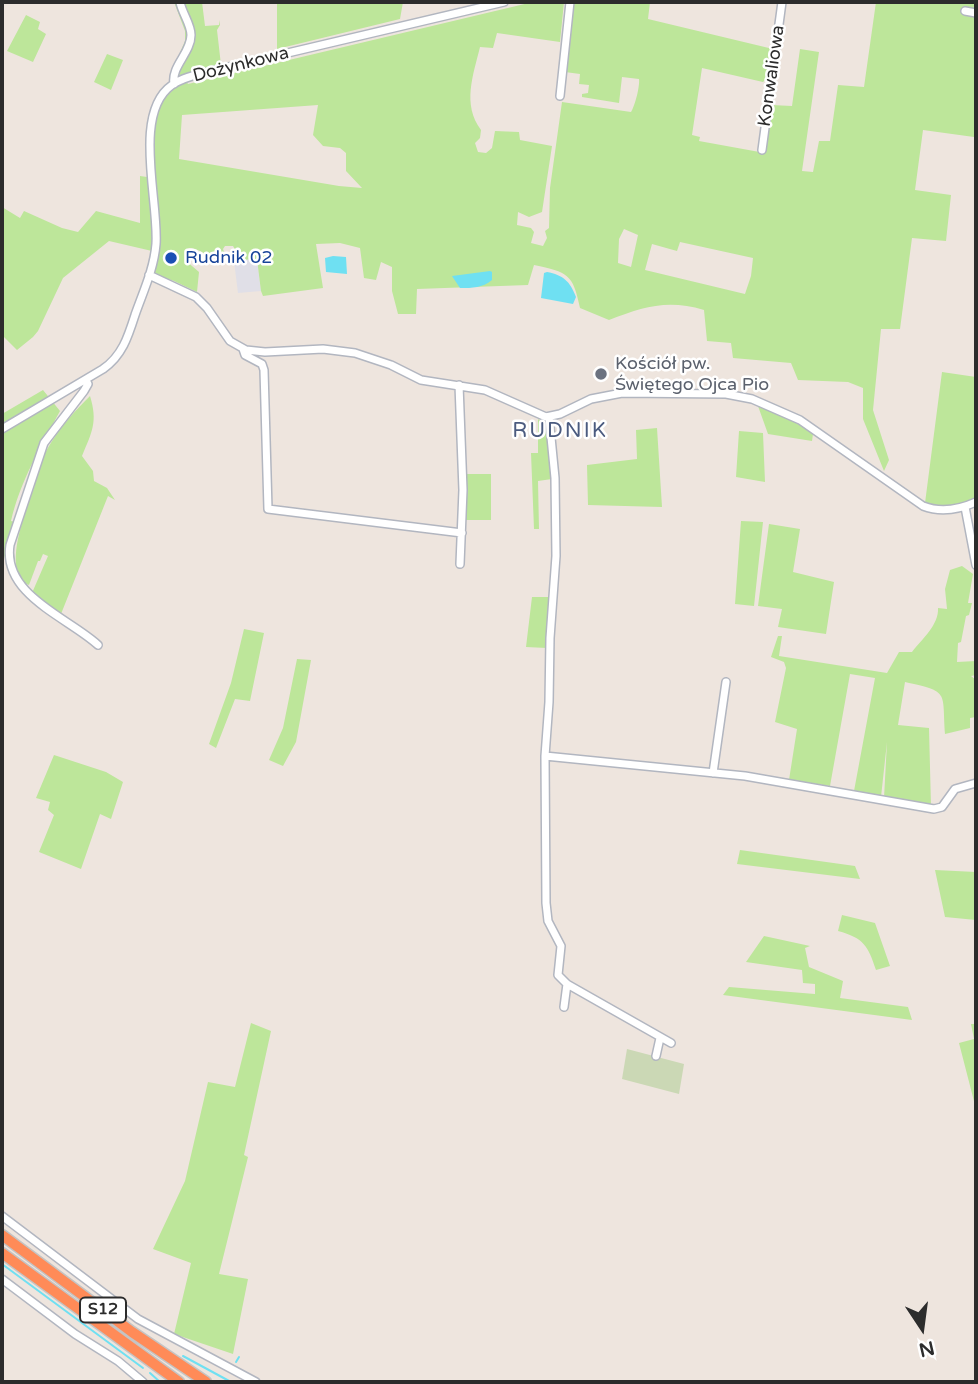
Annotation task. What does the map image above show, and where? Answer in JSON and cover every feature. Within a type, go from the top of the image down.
[{"type":"highway","name":"S12","points":[[2,1235],[206,1382]]},
{"type":"highway","name":"S12","points":[[2,1253],[179,1382]]},
{"type":"street","points":[[174,84],[174,75],[191,38],[180,2]]},
{"type":"street","name":"Dożynkowa","points":[[2,429],[86,380],[109,365],[121,352],[149,275],[155,250],[151,123],[159,100],[174,84],[207,72],[504,2]]},
{"type":"street","points":[[560,96],[570,2]]},
{"type":"street","name":"Konwaliowa","points":[[762,150],[782,2]]},
{"type":"street","points":[[965,11],[976,13]]},
{"type":"street","points":[[149,275],[196,297],[208,308],[230,341],[243,349],[265,352],[342,350],[386,363],[421,380],[489,391],[549,417],[591,399],[618,393],[734,395],[756,400],[795,417],[910,498],[930,508],[944,510],[965,507],[976,502]]},
{"type":"street","points":[[243,349],[245,355],[262,364],[264,370],[268,509],[462,533]]},
{"type":"street","points":[[86,380],[88,384],[85,391],[53,429],[39,451],[9,553],[10,565],[15,575],[35,600],[98,645]]},
{"type":"street","points":[[459,385],[463,484],[460,564]]},
{"type":"street","points":[[549,417],[555,478],[556,561],[545,756],[546,910],[548,921],[561,946],[558,975],[567,984],[671,1043]]},
{"type":"street","points":[[965,507],[976,565]]},
{"type":"street","points":[[713,773],[726,682]]},
{"type":"street","points":[[545,756],[809,786],[934,809],[942,807],[955,789],[976,783]]},
{"type":"street","points":[[564,1007],[567,984]]},
{"type":"street","points":[[656,1056],[660,1038]]},
{"type":"street","points":[[2,1216],[138,1319],[256,1382]]},
{"type":"street","points":[[2,1279],[143,1382]]},
{"type":"shaded area","points":[[257,258],[261,291],[238,293],[234,261]]},
{"type":"green space","points":[[174,2],[202,2],[205,26],[219,25],[219,20],[220,25],[217,30],[221,65],[181,76],[173,69],[185,41],[185,31]]},
{"type":"green space","points":[[277,2],[403,2],[400,19],[277,49]]},
{"type":"green space","points":[[533,2],[564,2],[560,42],[497,33],[493,48],[480,47],[470,100],[475,120],[481,130],[480,138],[475,143],[478,152],[486,153],[492,148],[495,131],[519,132],[520,140],[552,146],[542,212],[529,217],[518,212],[517,225],[531,228],[534,232],[531,243],[543,246],[547,238],[545,231],[549,228],[550,188],[562,102],[631,112],[639,86],[639,79],[622,77],[619,103],[582,97],[582,94],[588,93],[589,85],[579,84],[580,74],[565,72],[572,2],[650,2],[648,19],[773,49],[769,76],[763,82],[702,68],[692,135],[700,137],[699,141],[765,153],[771,105],[792,106],[800,49],[819,52],[802,171],[813,172],[819,141],[830,141],[838,85],[864,87],[876,2],[976,2],[974,137],[923,130],[915,190],[951,195],[946,241],[912,238],[900,329],[881,329],[873,410],[889,460],[884,471],[863,419],[863,388],[848,382],[798,380],[791,363],[733,358],[731,343],[707,341],[704,310],[678,305],[655,306],[609,320],[580,308],[575,288],[567,276],[534,265],[528,285],[417,289],[416,314],[398,314],[392,291],[392,267],[381,262],[376,280],[364,278],[360,248],[340,243],[316,244],[323,288],[263,296],[257,259],[241,260],[233,246],[225,246],[225,255],[218,256],[189,248],[186,251],[185,260],[199,272],[197,292],[148,272],[152,251],[109,241],[63,278],[38,331],[17,350],[2,335],[2,207],[20,218],[24,211],[78,232],[96,211],[140,223],[140,176],[154,178],[153,135],[158,111],[173,89],[186,80],[188,84]],"holes":[[[318,105],[313,135],[323,146],[340,148],[346,153],[346,171],[362,188],[179,159],[182,115]],[[624,229],[638,235],[631,267],[618,263],[619,239]],[[680,242],[753,258],[745,294],[645,270],[652,244],[677,251]]]},
{"type":"green space","points":[[26,15],[40,22],[38,29],[46,34],[33,62],[7,51]]},
{"type":"green space","points":[[107,54],[123,60],[111,90],[94,82]]},
{"type":"green space","points":[[942,372],[976,377],[976,498],[945,507],[925,503]]},
{"type":"green space","points":[[43,390],[60,411],[20,492],[11,521],[15,522],[2,565],[2,414]]},
{"type":"green space","points":[[90,396],[94,413],[93,427],[82,456],[93,471],[94,481],[107,488],[115,500],[108,496],[61,614],[32,593],[48,556],[43,554],[38,561],[29,585],[21,578],[16,554],[22,523],[35,485],[31,484],[37,470],[55,436]]},
{"type":"green space","points":[[758,406],[813,434],[812,441],[768,434]]},
{"type":"green space","points":[[538,419],[547,430],[549,438],[552,479],[538,481],[539,529],[534,529],[531,453],[538,453]]},
{"type":"green space","points":[[657,428],[662,507],[588,505],[587,465],[637,459],[636,430]]},
{"type":"green space","points":[[739,431],[763,433],[765,482],[736,477]]},
{"type":"green space","points":[[464,474],[491,474],[491,520],[464,520]]},
{"type":"green space","points":[[741,521],[763,522],[754,606],[735,604]]},
{"type":"green space","points":[[769,524],[800,529],[793,572],[834,582],[826,634],[778,627],[782,609],[758,606]]},
{"type":"green space","points":[[962,566],[973,574],[968,603],[972,603],[969,615],[966,616],[961,642],[958,643],[957,662],[976,661],[976,675],[971,676],[976,680],[976,717],[970,718],[970,728],[945,734],[941,696],[930,688],[905,682],[898,725],[929,728],[931,807],[884,798],[887,742],[881,797],[854,791],[875,678],[850,674],[830,786],[789,780],[797,729],[775,722],[786,668],[784,662],[771,657],[778,636],[782,636],[779,656],[887,673],[899,652],[912,652],[929,632],[936,620],[938,608],[947,609],[945,589],[950,570]]},
{"type":"green space","points":[[532,597],[550,597],[547,648],[526,647]]},
{"type":"green space","points":[[244,629],[264,633],[250,701],[235,699],[216,748],[209,744],[231,683]]},
{"type":"green space","points":[[297,659],[311,660],[296,742],[283,766],[269,760],[283,728]]},
{"type":"green space","points":[[54,755],[106,772],[123,782],[111,819],[100,814],[81,869],[39,852],[54,815],[48,810],[50,802],[36,798]]},
{"type":"green space","points":[[740,850],[855,866],[860,879],[737,864]]},
{"type":"green space","points":[[935,870],[976,872],[976,920],[945,917]]},
{"type":"green space","points":[[842,915],[875,923],[890,966],[876,970],[864,944],[838,931]]},
{"type":"green space","points":[[764,936],[810,946],[805,948],[809,967],[843,981],[840,998],[908,1007],[912,1020],[723,995],[729,987],[815,994],[815,984],[803,983],[802,970],[746,962]]},
{"type":"green space","points":[[251,1023],[271,1031],[244,1155],[248,1157],[219,1274],[248,1279],[233,1354],[174,1334],[191,1263],[153,1249],[185,1181],[208,1082],[235,1087]]},
{"type":"green space","points":[[971,1024],[976,1024],[976,1109],[959,1043],[974,1039]]},
{"type":"green space","points":[[627,1049],[684,1064],[679,1094],[622,1079]]},
{"type":"water","points":[[346,257],[347,274],[326,272],[325,258]]},
{"type":"water","points":[[490,271],[492,280],[473,288],[460,288],[452,276]]},
{"type":"water","points":[[544,273],[562,277],[568,283],[576,297],[573,304],[541,298]]},
{"type":"waterway","points":[[2,1264],[143,1368]]},
{"type":"waterway","points":[[183,1356],[231,1382]]},
{"type":"waterway","points":[[236,1362],[239,1357]]},
{"type":"waterway","points":[[150,1373],[160,1382]]},
{"type":"place","name":"Rudnik 02","points":[[171,258]]},
{"type":"place","name":"Kościół pw. Świętego Ojca Pio","points":[[601,374]]},
{"type":"district","name":"RUDNIK","points":[[560,431]]}]
